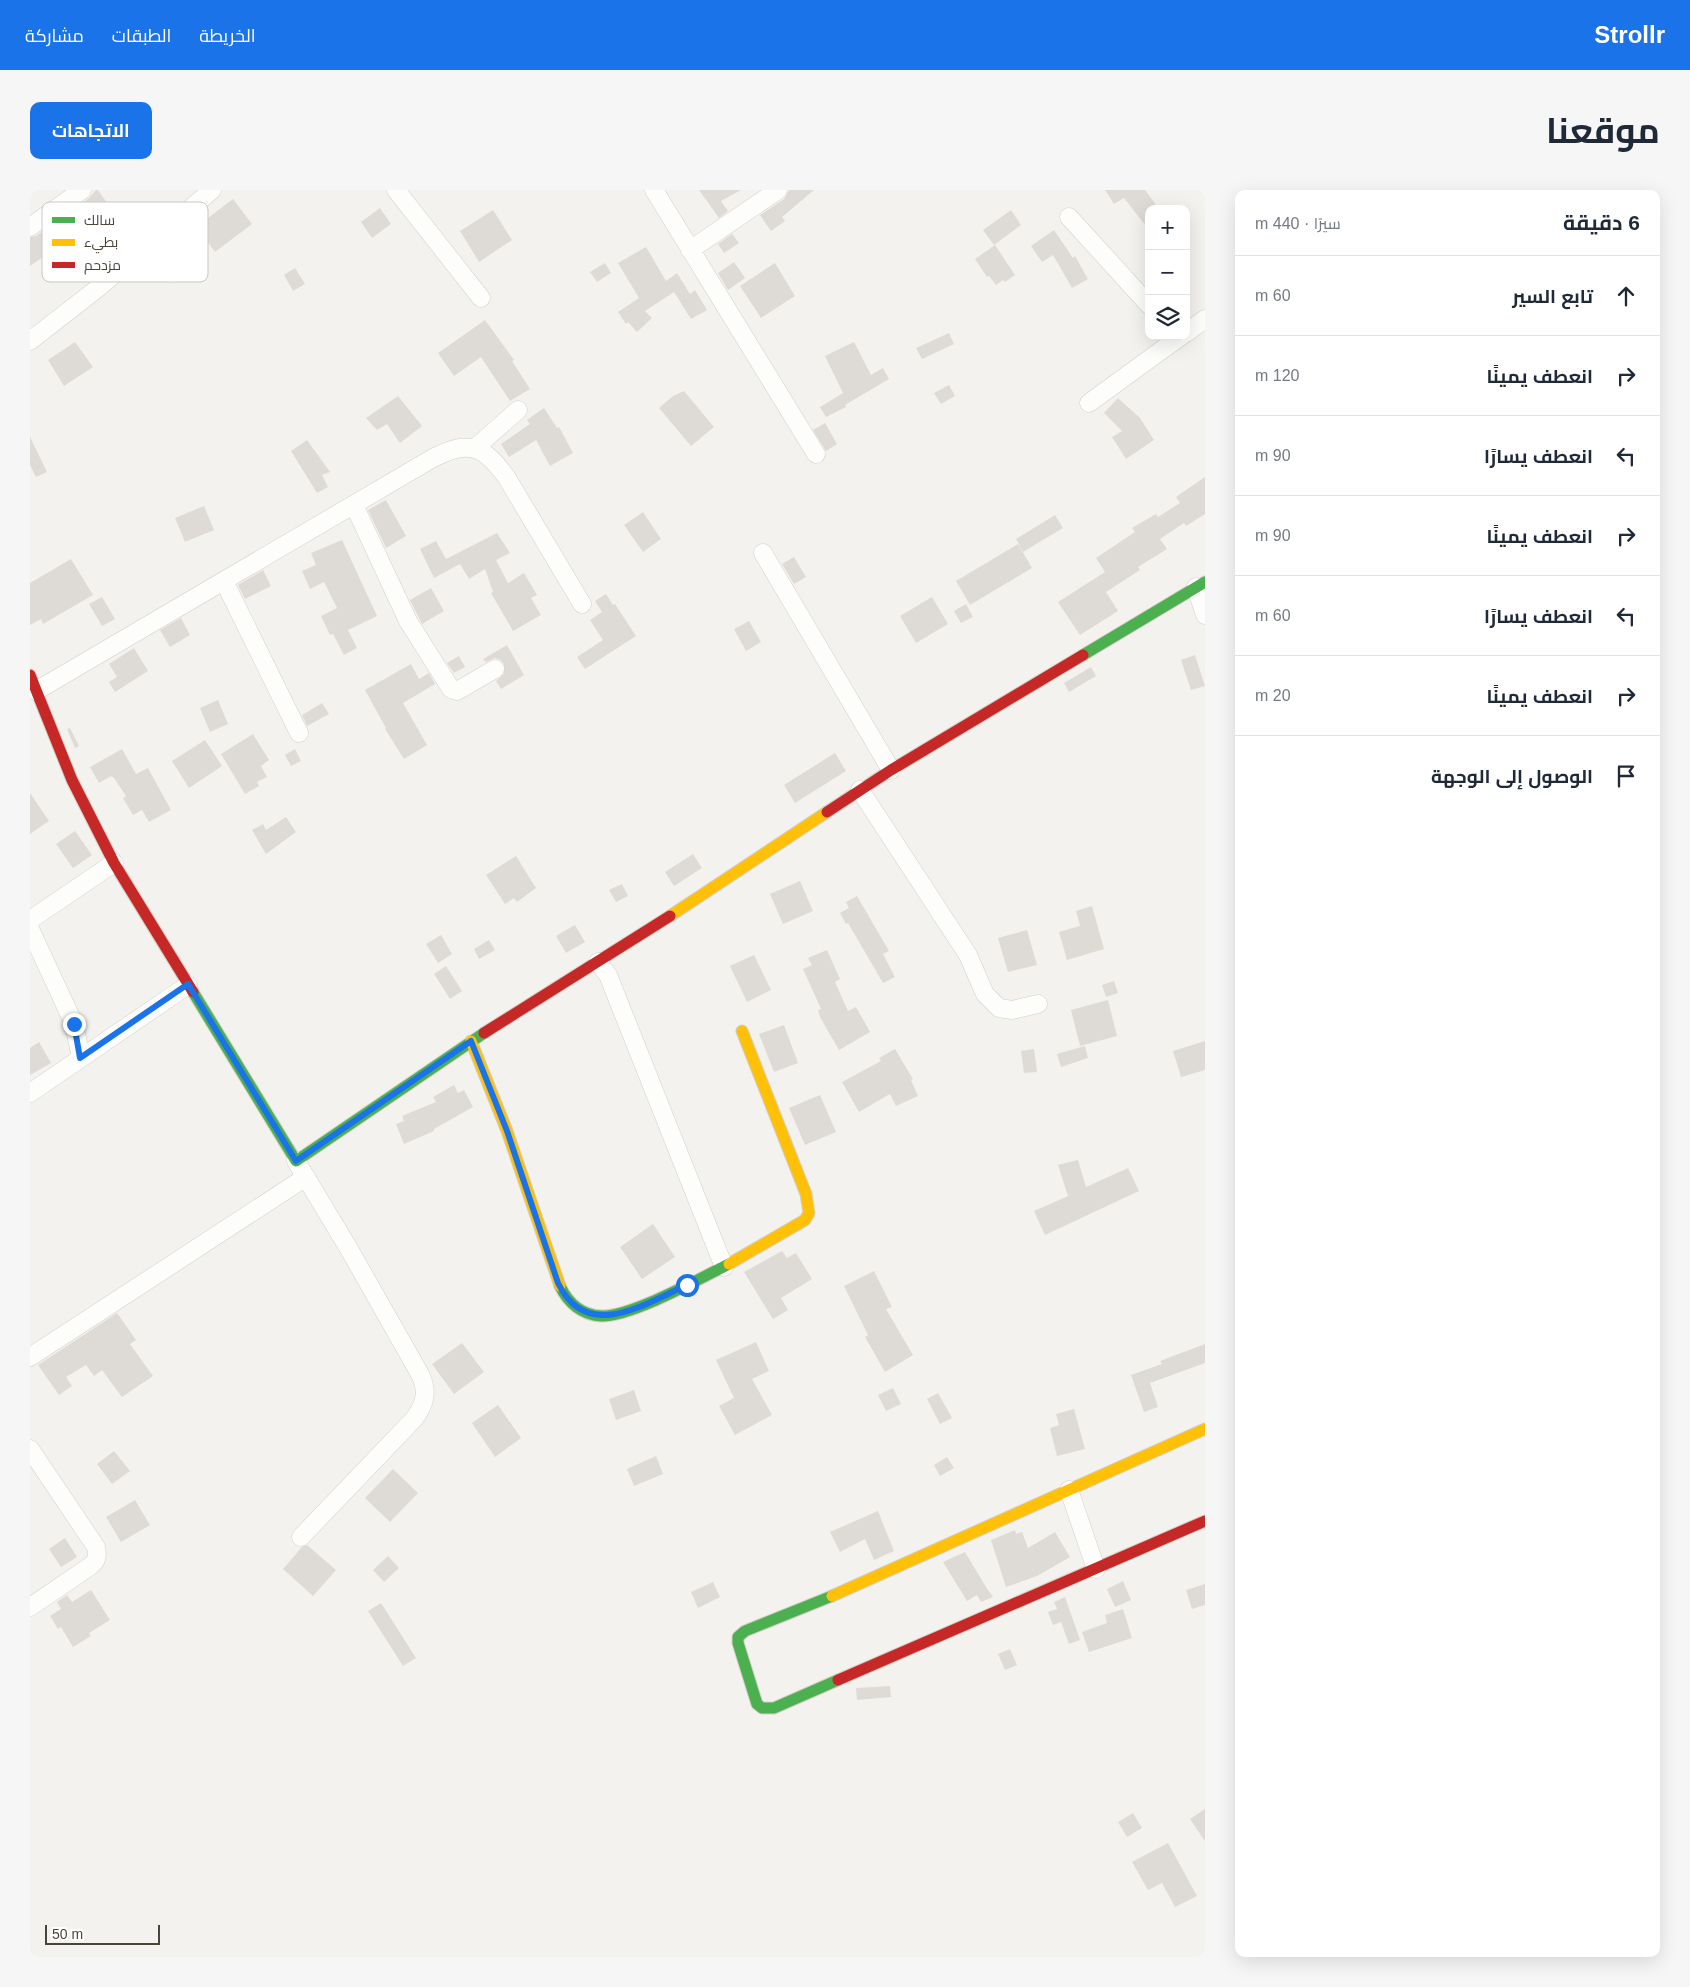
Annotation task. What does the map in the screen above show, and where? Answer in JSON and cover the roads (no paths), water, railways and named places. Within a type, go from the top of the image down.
[{"type":"street","points":[[65,202],[82,190]]},
{"type":"street","points":[[198,202],[212,190]]},
{"type":"street","points":[[396,190],[481,298]]},
{"type":"street","points":[[654,190],[816,454]]},
{"type":"street","points":[[690,250],[778,190]]},
{"type":"street","points":[[1069,217],[1145,301]]},
{"type":"street","points":[[30,227],[42,218]]},
{"type":"street","points":[[30,341],[105,282]]},
{"type":"street","points":[[1190,330],[1205,319]]},
{"type":"street","points":[[1089,403],[1176,340]]},
{"type":"street","points":[[474,448],[518,410]]},
{"type":"street","points":[[301,1537],[414,1419],[422,1408],[426,1391],[416,1367],[349,1249],[114,863],[72,780],[33,683],[224,581],[447,451],[463,447],[474,448],[483,452],[494,461],[507,478],[582,604]]},
{"type":"street","points":[[354,505],[408,621],[452,689],[457,691],[462,689],[496,669]]},
{"type":"street","points":[[763,553],[891,770]]},
{"type":"street","points":[[224,581],[299,732]]},
{"type":"street","points":[[296,1161],[471,1041],[656,926],[891,770],[1201,584],[1205,614]]},
{"type":"street","points":[[860,790],[968,955],[985,994],[999,1008],[1012,1010],[1038,1004]]},
{"type":"street","points":[[30,920],[114,863]]},
{"type":"street","points":[[30,929],[74,1024],[80,1058]]},
{"type":"street","points":[[598,962],[608,975],[724,1267]]},
{"type":"street","points":[[30,1093],[188,984]]},
{"type":"street","points":[[471,1041],[507,1131],[558,1283],[570,1303],[581,1311],[591,1315],[604,1316],[644,1304],[724,1267],[805,1220],[809,1213],[806,1194],[742,1031]]},
{"type":"street","points":[[30,1357],[306,1177]]},
{"type":"street","points":[[1205,1429],[826,1598],[745,1631],[738,1637],[738,1643],[757,1704],[766,1710],[774,1708],[1205,1521]]},
{"type":"street","points":[[30,1449],[96,1547],[97,1555],[96,1561],[89,1567],[30,1607]]},
{"type":"street","points":[[1070,1490],[1096,1569]]}]
